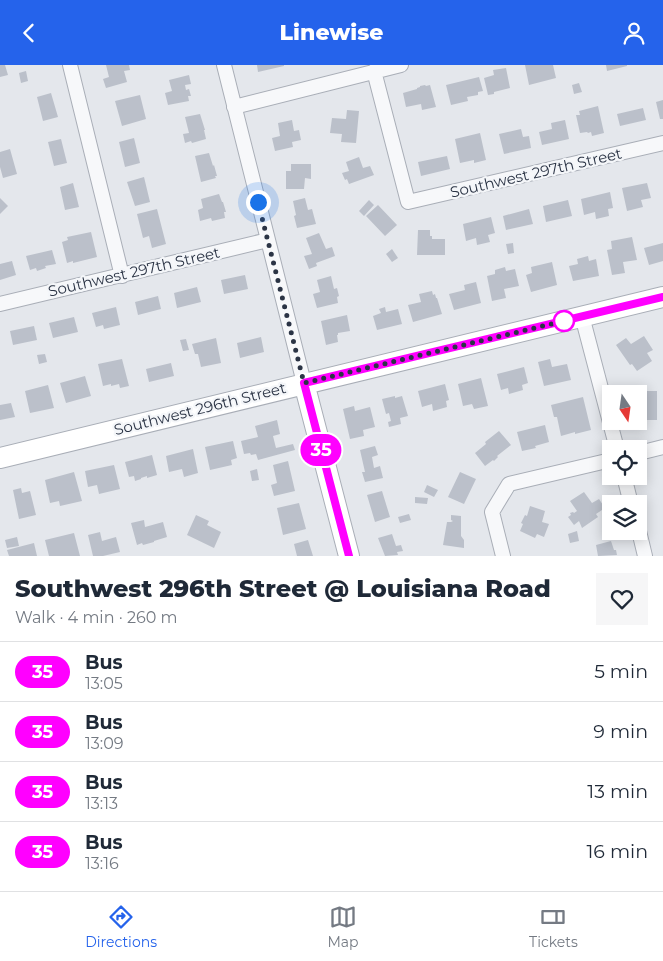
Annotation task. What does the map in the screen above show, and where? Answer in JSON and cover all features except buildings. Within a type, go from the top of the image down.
[{"type":"street","points":[[70,65],[122,275]]},
{"type":"street","points":[[224,65],[349,556]]},
{"type":"street","points":[[234,107],[401,65]]},
{"type":"street","name":"Southwest 297th Street","points":[[374,71],[408,202],[663,143]]},
{"type":"street","name":"Southwest 297th Street","points":[[0,303],[268,241]]},
{"type":"street","name":"Southwest 296th Street","points":[[0,458],[663,297]]},
{"type":"street","points":[[582,316],[615,440]]},
{"type":"street","points":[[647,451],[663,447]]},
{"type":"street","points":[[503,556],[492,512],[509,484],[602,462]]},
{"type":"street","points":[[641,540],[645,556]]},
{"type":"bus line","name":"35","points":[[349,556],[304,383],[663,297]]},
{"type":"route","points":[[258,202],[304,383],[564,321]]}]
